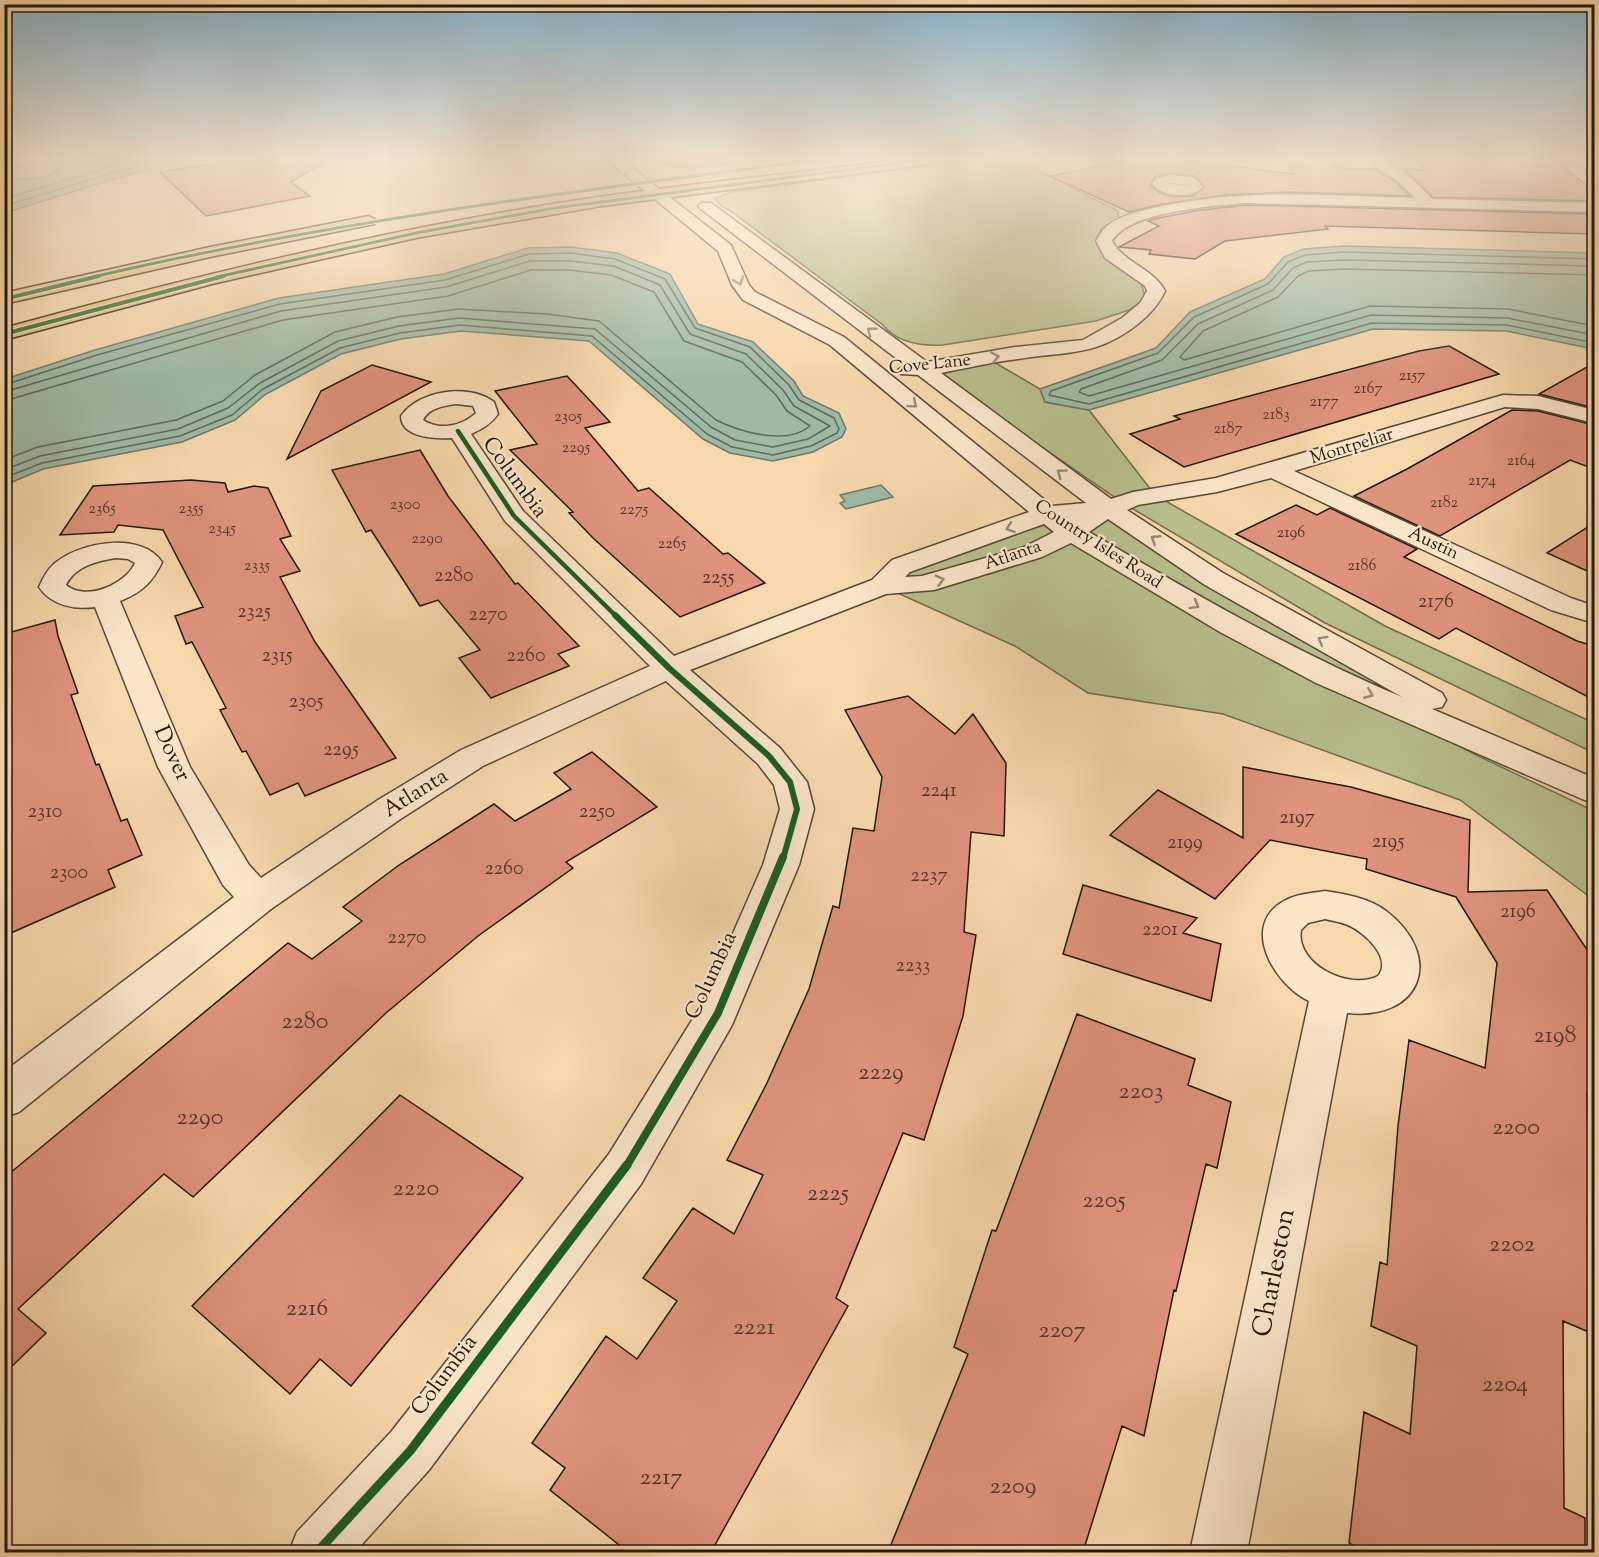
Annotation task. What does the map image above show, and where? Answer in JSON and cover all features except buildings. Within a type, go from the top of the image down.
[{"type":"main road","points":[[4,299],[152,264],[314,232]]},
{"type":"main road","points":[[4,334],[169,290],[370,243],[430,232]]},
{"type":"street","name":"Country Isles Road","points":[[705,232],[725,248],[733,259],[738,283],[749,296],[837,341],[1022,495],[1072,533],[1230,626],[1327,676],[1594,790]]},
{"type":"street","name":"Country Isles Road","points":[[741,232],[913,364],[1108,508],[1214,579],[1347,655],[1594,790]]},
{"type":"street","name":"Cove Lane","points":[[875,371],[913,364],[1079,347],[1106,337],[1143,311],[1155,297],[1156,291],[1152,283],[1111,254],[1104,241],[1111,232]]},
{"type":"street","name":"Montpeliar","points":[[1108,508],[1133,500],[1217,485],[1273,470],[1503,401],[1522,399],[1553,404],[1594,417]]},
{"type":"street","name":"Columbia","points":[[320,1552],[410,1451],[625,1169],[718,1013],[781,865],[797,809],[790,782],[769,756],[669,668],[514,516],[458,430]]},
{"type":"street","name":"Austin","points":[[1273,470],[1562,604],[1594,615]]},
{"type":"street","name":"Atlanta","points":[[882,586],[901,566],[1048,514],[1108,508]]},
{"type":"street","name":"Atlanta","points":[[4,1098],[258,899],[390,808],[472,759],[669,668],[882,586],[924,584],[1033,552],[1072,533],[1108,508]]},
{"type":"street","name":"Dover","points":[[105,597],[174,767],[236,875],[258,899]]},
{"type":"street","name":"Charleston","points":[[1218,1552],[1331,993]]},
{"type":"green space","points":[[758,232],[1100,232],[1097,237],[1101,248],[1142,285],[1145,299],[1129,310],[1096,321],[943,345],[926,345],[902,340]]},
{"type":"green space","points":[[987,358],[1040,389],[1045,402],[1089,410],[1155,495],[1385,626],[1594,723],[1594,753],[1325,623],[1123,503],[949,383],[943,375],[945,369]]},
{"type":"green space","points":[[1108,508],[1347,655],[1404,700],[1331,678],[1476,755],[1594,811],[1594,900],[1460,800],[1223,714],[1088,693],[1015,646],[882,586],[901,566],[1048,514]]},
{"type":"water","points":[[1344,246],[1594,253],[1594,349],[1506,331],[1373,329],[1089,410],[1045,402],[1040,389],[1156,348],[1190,312],[1265,279],[1284,257],[1304,249]]},
{"type":"water","points":[[571,247],[617,253],[670,274],[698,324],[753,342],[794,381],[803,396],[839,413],[846,429],[842,437],[813,452],[773,461],[730,453],[703,439],[589,341],[461,331],[401,339],[341,354],[266,394],[235,420],[182,442],[43,469],[5,485],[5,379],[95,350],[279,298],[444,274],[528,248]]},
{"type":"water","points":[[881,485],[893,497],[846,509],[840,503],[845,501],[840,495]]},
{"type":"cycle path","points":[[4,299],[158,262],[312,232]]},
{"type":"cycle path","points":[[4,334],[209,279],[423,232]]},
{"type":"cycle path","points":[[317,1552],[410,1451],[625,1169],[718,1013],[781,865],[797,809],[790,782],[769,756],[669,668],[514,516],[458,431]]}]
